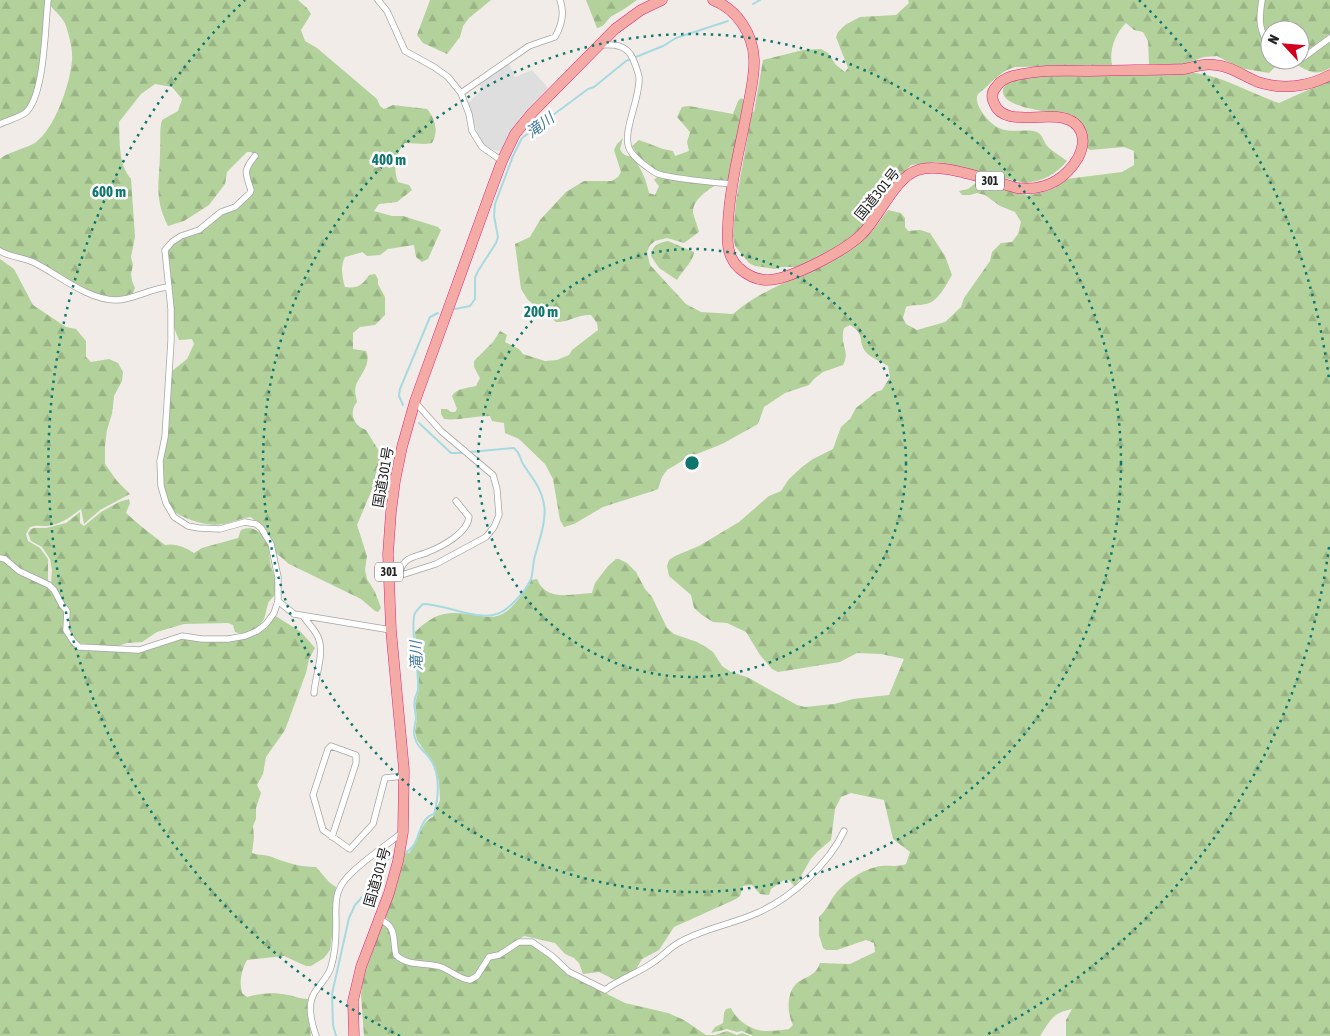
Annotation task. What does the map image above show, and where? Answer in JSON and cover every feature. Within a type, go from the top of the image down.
[{"type":"highway","name":"国道301号","points":[[354,1036],[353,1001],[360,967],[389,893],[398,862],[403,832],[404,776],[391,630],[389,533],[394,488],[402,447],[415,401],[510,143],[523,123],[599,45],[628,19],[641,10],[662,0]]},
{"type":"highway","name":"国道301号","points":[[716,0],[729,9],[744,27],[750,39],[754,59],[752,83],[733,184],[727,240],[734,264],[747,275],[765,280],[798,272],[862,235],[902,181],[916,170],[930,168],[945,169],[1027,189],[1044,187],[1064,175],[1072,167],[1081,150],[1083,141],[1080,130],[1070,120],[1063,117],[1020,117],[1002,113],[995,107],[992,99],[993,92],[1001,81],[1006,78],[1036,72],[1184,69],[1214,64],[1230,68],[1258,82],[1279,86],[1310,83],[1330,75]]},
{"type":"street","points":[[0,124],[24,113],[33,100],[42,68],[46,42],[48,0]]},
{"type":"street","points":[[378,0],[387,11],[405,52],[448,76],[461,93],[469,114],[472,131],[482,148],[502,161]]},
{"type":"street","points":[[461,93],[529,46],[555,36],[561,26],[563,12],[560,0]]},
{"type":"street","points":[[1260,20],[1262,0]]},
{"type":"street","points":[[1310,53],[1330,38]]},
{"type":"street","points":[[599,45],[620,46],[628,50],[633,58],[639,77],[628,140],[629,150],[637,159],[656,174],[733,184]]},
{"type":"street","points":[[0,558],[5,559],[19,571],[49,585],[54,590],[67,611],[66,630],[72,642],[79,646],[139,650],[182,636],[202,639],[228,639],[245,636],[257,631],[266,624],[274,613],[278,602],[278,577],[271,544],[262,528],[256,524],[245,522],[220,529],[194,527],[174,517],[166,503],[161,486],[160,461],[165,437],[171,350],[171,309],[165,250],[167,246],[181,236],[199,230],[220,212],[235,207],[250,193],[251,190],[245,172],[255,156]]},
{"type":"street","points":[[0,251],[6,255],[30,260],[69,283],[108,299],[120,300],[158,288],[168,287]]},
{"type":"street","points":[[389,578],[436,564],[486,537],[494,527],[499,515],[497,488],[493,475],[441,431],[415,401]]},
{"type":"street","points":[[400,575],[400,568],[407,559],[427,553],[443,545],[455,538],[468,524],[469,517],[456,501]]},
{"type":"street","points":[[278,602],[294,614],[391,630]]},
{"type":"street","points":[[303,616],[320,642],[320,659],[314,693]]},
{"type":"street","points":[[332,836],[356,763],[356,755],[331,746],[328,749],[313,795],[323,830],[350,849],[373,824],[385,778],[404,776]]},
{"type":"street","points":[[316,1036],[311,1023],[310,1010],[312,998],[331,968],[334,951],[337,896],[342,884],[351,874],[403,832]]},
{"type":"street","points":[[379,919],[387,922],[392,928],[396,955],[400,959],[442,968],[464,980],[474,978],[492,956],[499,955],[519,942],[532,942],[552,956],[569,972],[605,990],[618,980],[637,973],[682,940],[756,914],[780,902],[818,867],[840,841],[844,832]]},
{"type":"shaded area","points":[[509,64],[515,77],[532,70],[548,88],[520,118],[506,146],[501,151],[493,150],[484,145],[478,135],[468,103],[482,90],[479,83]]},
{"type":"green space","points":[[0,0],[46,0],[39,74],[31,102],[25,110],[0,123]]},
{"type":"green space","points":[[51,0],[298,0],[311,14],[301,30],[305,41],[317,48],[377,99],[380,106],[384,109],[393,105],[427,109],[432,117],[436,130],[432,143],[405,143],[397,156],[395,167],[398,182],[409,185],[412,190],[397,202],[379,204],[374,211],[392,216],[403,216],[438,227],[441,230],[428,259],[422,262],[416,257],[414,245],[388,249],[380,255],[367,256],[363,252],[345,257],[342,268],[345,287],[359,286],[369,275],[375,274],[385,297],[385,315],[375,325],[360,327],[353,333],[353,349],[366,351],[368,360],[355,387],[357,402],[354,406],[353,415],[358,425],[366,430],[382,456],[377,467],[373,487],[357,525],[367,556],[365,570],[367,579],[375,592],[381,608],[378,612],[361,599],[289,564],[275,552],[269,535],[251,517],[217,525],[197,522],[171,510],[166,496],[162,462],[172,371],[187,359],[194,344],[192,339],[179,340],[173,325],[167,250],[173,243],[207,224],[251,194],[247,173],[257,156],[247,152],[227,172],[225,184],[209,205],[184,221],[168,226],[160,206],[159,197],[161,128],[162,120],[178,111],[182,99],[172,87],[155,84],[141,94],[119,122],[122,159],[131,179],[135,237],[131,257],[133,265],[131,274],[135,288],[133,293],[114,297],[94,293],[0,249],[0,159],[7,154],[35,143],[42,136],[55,117],[65,93],[71,70],[72,52],[66,26],[50,5]]},
{"type":"green space","points":[[430,0],[491,0],[469,18],[463,26],[460,37],[447,54],[423,43],[417,35]]},
{"type":"green space","points":[[586,0],[637,0],[597,28]]},
{"type":"green space","points":[[908,0],[1259,0],[1257,21],[1260,32],[1260,70],[1272,70],[1269,73],[1240,68],[1217,56],[1204,57],[1184,64],[1149,64],[1148,41],[1143,32],[1134,30],[1126,23],[1114,42],[1111,54],[1112,65],[1015,67],[1002,73],[978,94],[977,103],[995,126],[1008,131],[1037,132],[1052,151],[1067,161],[1053,174],[1038,181],[1026,183],[936,162],[911,165],[895,182],[857,233],[847,241],[797,267],[775,269],[755,266],[749,263],[735,246],[733,236],[736,201],[763,60],[803,50],[821,49],[828,53],[836,65],[845,72],[848,68],[836,37],[838,32],[845,25],[860,17],[896,15],[909,3]]},
{"type":"green space","points":[[1264,0],[1330,0],[1330,34],[1310,49],[1310,20],[1262,20]]},
{"type":"green space","points":[[1330,40],[1330,68],[1321,72],[1306,70],[1310,70],[1310,55]]},
{"type":"green space","points":[[1195,73],[1217,78],[1279,103],[1330,80],[1330,1036],[1066,1036],[1066,1020],[1072,1009],[1056,1015],[1040,1036],[753,1036],[742,1031],[737,1032],[727,1029],[711,1033],[715,1027],[723,1023],[726,1009],[731,1008],[741,1021],[751,1028],[762,1031],[789,1029],[793,1025],[789,1009],[789,998],[793,987],[797,983],[816,971],[820,963],[850,964],[875,952],[874,943],[866,940],[837,950],[826,950],[823,948],[819,935],[819,917],[845,884],[855,876],[871,868],[906,864],[910,852],[893,839],[884,800],[851,793],[841,797],[835,809],[831,840],[810,860],[795,887],[789,880],[784,880],[771,889],[769,895],[760,894],[752,885],[743,886],[740,896],[736,899],[674,927],[659,950],[642,959],[635,971],[615,980],[599,972],[583,974],[579,963],[574,958],[565,954],[555,943],[524,936],[494,954],[469,979],[441,965],[410,961],[398,954],[396,934],[392,924],[385,917],[397,885],[405,853],[409,853],[425,823],[433,817],[440,800],[439,781],[432,761],[417,740],[415,731],[417,718],[415,704],[419,688],[415,632],[429,620],[449,613],[497,616],[513,606],[531,580],[537,579],[546,591],[553,594],[592,593],[595,583],[608,566],[616,559],[619,559],[627,563],[636,572],[645,589],[652,597],[667,628],[674,634],[706,647],[713,652],[722,666],[731,672],[747,677],[797,705],[805,707],[834,704],[853,699],[889,695],[904,659],[881,654],[857,653],[840,662],[778,672],[772,669],[760,655],[746,632],[727,623],[713,622],[694,608],[691,595],[669,576],[667,566],[669,560],[675,556],[699,546],[739,522],[769,496],[781,491],[789,479],[802,467],[833,449],[841,427],[850,419],[856,408],[876,392],[882,390],[890,377],[888,366],[865,351],[858,331],[850,325],[844,328],[843,339],[846,355],[843,365],[823,372],[809,385],[785,393],[764,407],[758,424],[722,444],[687,458],[667,470],[662,477],[658,489],[603,507],[574,524],[564,527],[560,520],[553,479],[545,464],[519,439],[505,433],[504,423],[492,421],[490,416],[444,419],[441,414],[441,409],[455,412],[457,409],[452,396],[454,393],[476,386],[480,378],[474,367],[474,361],[493,342],[500,331],[507,335],[505,342],[519,349],[523,354],[545,361],[557,360],[569,355],[572,350],[598,330],[597,323],[591,315],[556,322],[528,300],[521,289],[515,244],[530,237],[540,220],[566,192],[584,181],[612,181],[618,177],[621,172],[614,150],[623,138],[620,149],[624,155],[632,156],[635,160],[643,174],[649,193],[655,195],[659,186],[654,180],[658,176],[717,184],[695,203],[693,214],[699,232],[684,243],[667,238],[655,241],[650,245],[647,252],[650,265],[686,304],[701,312],[733,314],[748,302],[764,293],[835,259],[851,249],[869,234],[888,210],[901,213],[905,218],[905,227],[908,231],[920,230],[930,233],[945,256],[952,275],[941,292],[930,303],[906,307],[903,318],[906,324],[917,330],[945,322],[961,307],[964,298],[990,261],[992,252],[1001,243],[1012,242],[1018,234],[1021,222],[1015,212],[1000,206],[985,195],[977,193],[962,195],[959,191],[968,189],[976,183],[1027,195],[1055,188],[1066,179],[1122,172],[1134,165],[1134,151],[1124,147],[1090,150],[1087,148],[1088,143],[1085,130],[1073,116],[1023,107],[1006,99],[1003,88],[1009,82],[1035,76]]},
{"type":"green space","points":[[741,98],[744,100],[728,182],[660,173],[640,159],[632,146],[639,140],[673,151],[675,156],[689,151],[687,142],[690,132],[677,117],[682,107],[689,106],[733,114]]},
{"type":"green space","points":[[668,241],[694,252],[690,263],[677,280],[659,268],[651,256],[656,245]]},
{"type":"green space","points":[[0,259],[14,269],[33,305],[66,327],[76,329],[86,341],[86,357],[91,362],[109,359],[118,363],[123,372],[122,381],[114,396],[112,414],[107,430],[105,464],[117,481],[130,494],[100,510],[84,524],[81,509],[56,524],[30,527],[26,534],[28,541],[40,548],[48,559],[48,583],[27,574],[0,557]]},
{"type":"green space","points":[[129,499],[130,503],[126,513],[140,525],[165,545],[180,546],[194,553],[202,548],[238,538],[241,530],[251,528],[263,535],[268,543],[276,591],[259,626],[248,633],[239,633],[235,632],[233,625],[228,623],[184,624],[157,632],[142,642],[127,643],[115,647],[77,643],[69,630],[68,612],[51,584],[52,570],[50,559],[42,547],[31,541],[28,533],[34,528],[46,528],[66,523],[80,512],[80,523],[84,526],[101,512]]},
{"type":"green space","points":[[0,559],[49,586],[65,610],[64,626],[71,643],[133,653],[148,650],[178,639],[245,638],[274,615],[301,632],[315,648],[309,659],[306,673],[285,730],[266,757],[263,774],[257,785],[261,793],[253,826],[252,853],[270,856],[294,864],[316,867],[336,887],[333,903],[334,924],[330,950],[324,958],[311,966],[306,966],[284,956],[247,960],[241,980],[242,993],[247,997],[273,993],[308,999],[307,1011],[311,1036],[0,1036]]},
{"type":"green space","points":[[385,923],[388,927],[396,958],[440,969],[466,982],[471,982],[490,959],[520,944],[528,943],[535,946],[576,979],[602,990],[625,1003],[668,1013],[684,1020],[706,1035],[715,1035],[727,1031],[737,1035],[742,1033],[750,1036],[364,1036],[361,995],[363,978],[382,925]]},
{"type":"waterway","name":"滝川","points":[[753,4],[760,0]]},
{"type":"waterway","name":"滝川","points":[[455,309],[470,306],[475,299],[475,278],[498,237],[494,216],[495,204],[513,156],[522,138],[588,89],[594,87],[626,61],[663,46],[676,38],[728,21]]},
{"type":"waterway","name":"滝川","points":[[403,405],[399,396],[400,389],[430,317],[438,313]]},
{"type":"waterway","name":"滝川","points":[[419,423],[451,453],[465,453]]},
{"type":"waterway","name":"滝川","points":[[404,853],[414,845],[424,821],[434,814],[438,792],[435,769],[428,756],[418,745],[414,734],[416,718],[414,702],[418,689],[413,635],[415,614],[423,604],[489,616],[507,609],[529,584],[543,525],[545,511],[541,493],[516,450],[514,448],[470,452]]},
{"type":"waterway","name":"滝川","points":[[336,1036],[333,1025],[332,994],[349,918],[355,905],[364,895],[379,863],[395,856]]}]
